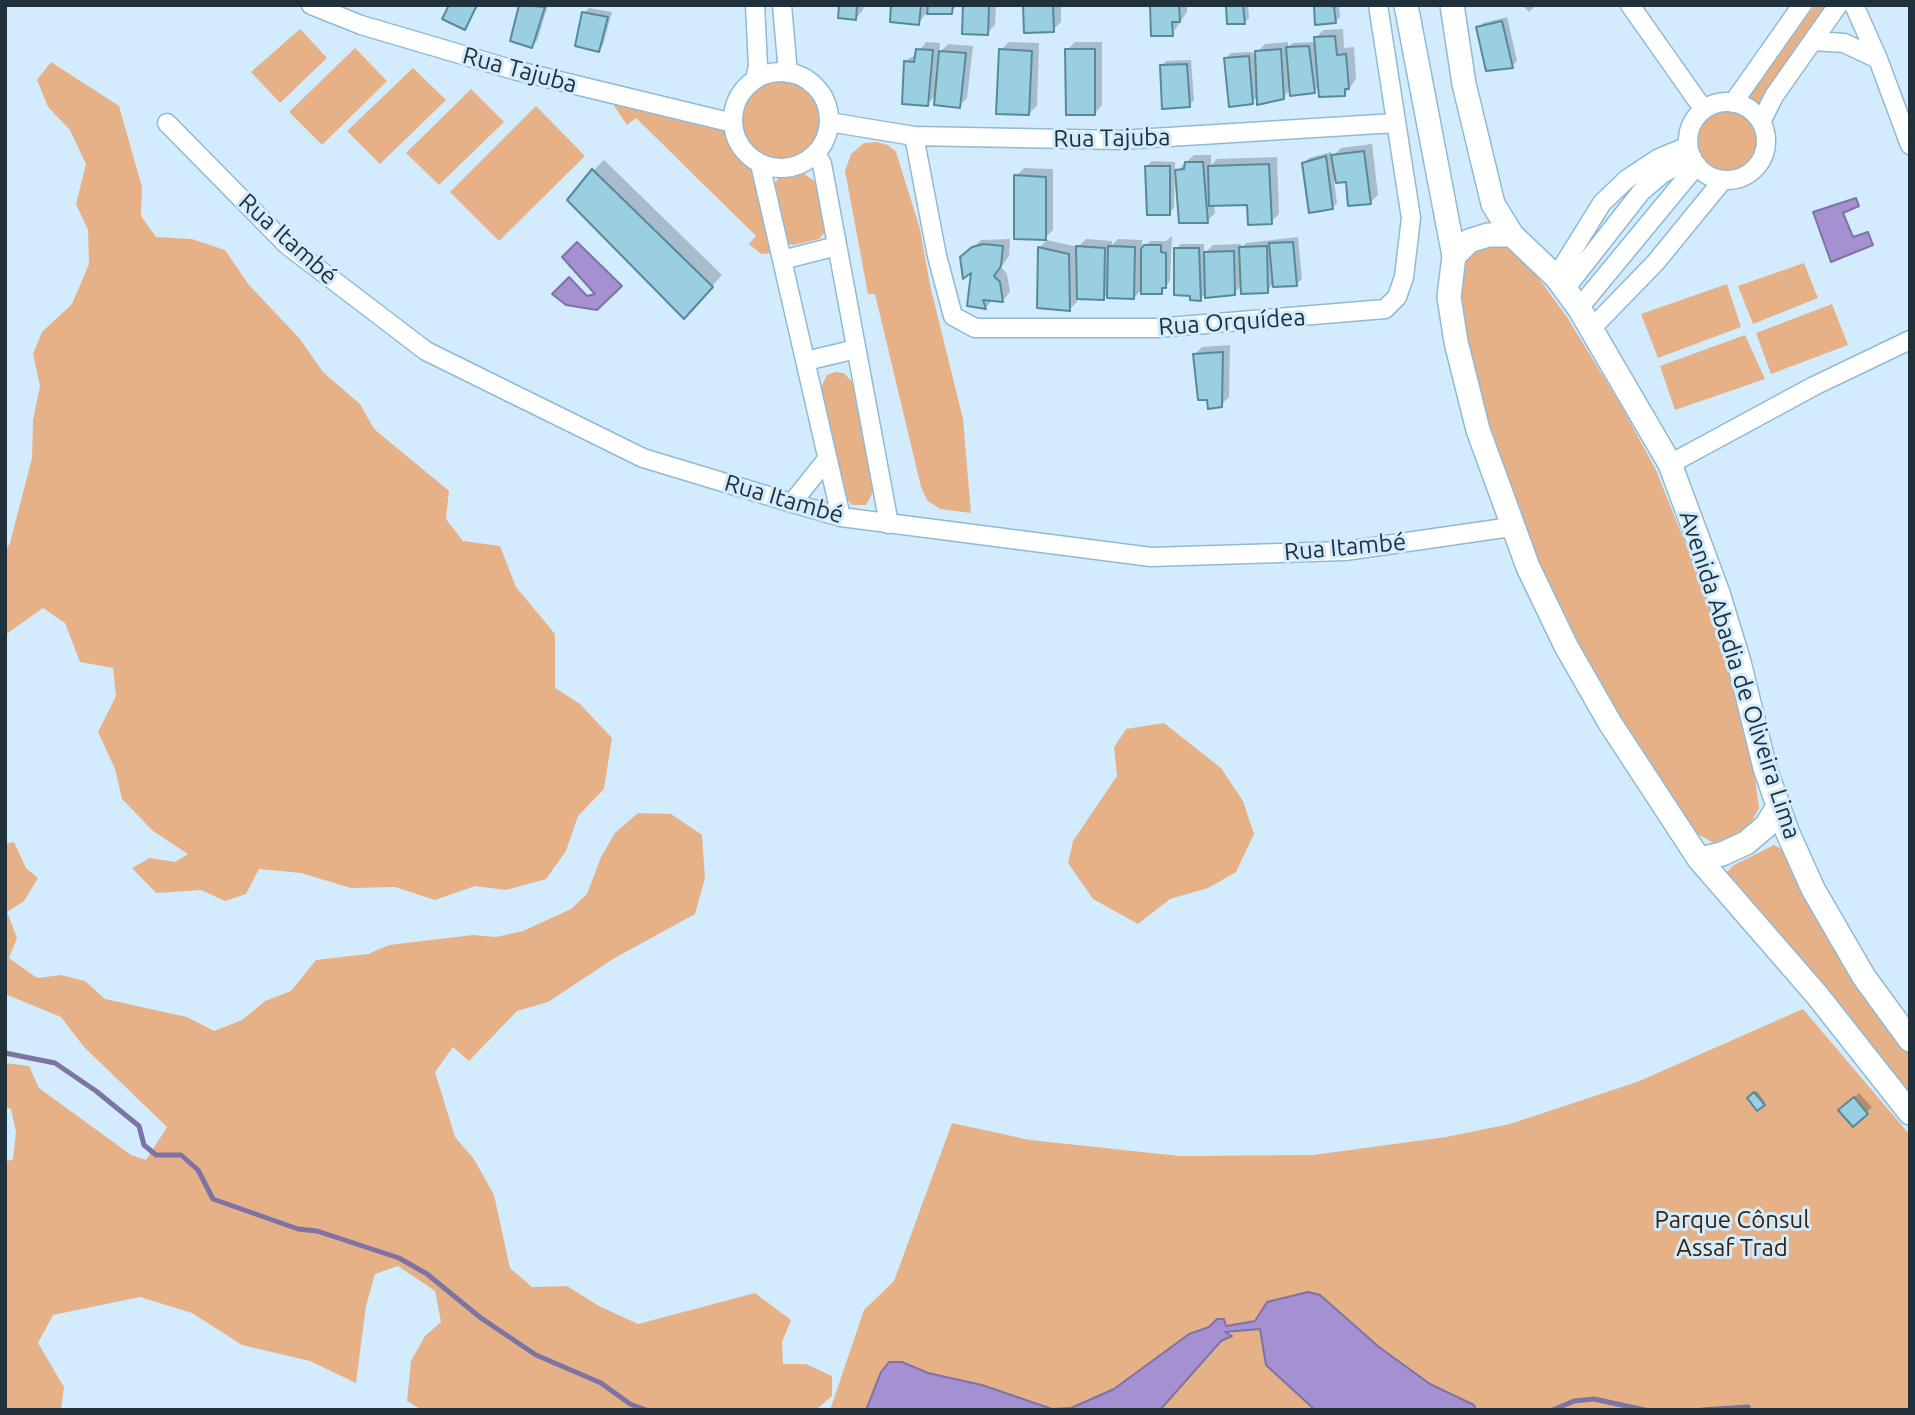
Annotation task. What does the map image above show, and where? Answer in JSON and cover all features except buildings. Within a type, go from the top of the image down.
[{"type":"street","name":"Rua Tajuba","points":[[311,5],[361,25],[514,70],[733,123]]},
{"type":"street","points":[[755,5],[758,66],[755,80]]},
{"type":"street","points":[[782,5],[788,73]]},
{"type":"street","name":"Rua Orquídea","points":[[914,136],[937,257],[953,316],[975,328],[1157,328],[1385,309],[1397,297],[1404,277],[1411,218],[1377,5]]},
{"type":"street","points":[[1406,5],[1454,257],[1449,297],[1456,342],[1478,430],[1511,527],[1544,601],[1585,679],[1699,859],[1817,995],[1910,1113]]},
{"type":"street","name":"Avenida Abadia de Oliveira Lima","points":[[1452,5],[1464,84],[1493,204],[1512,235],[1567,291],[1670,464],[1718,593],[1777,807],[1819,900],[1864,977],[1910,1040]]},
{"type":"street","points":[[1630,5],[1704,110]]},
{"type":"street","points":[[1733,103],[1802,5]]},
{"type":"street","points":[[1761,122],[1774,96],[1838,5]]},
{"type":"street","points":[[1854,5],[1878,59],[1910,145]]},
{"type":"street","points":[[1813,41],[1844,43],[1878,59]]},
{"type":"street","points":[[788,73],[813,85],[828,108],[828,133],[817,153],[805,163],[790,168],[760,164],[741,147],[733,123],[735,106],[743,92],[755,80],[765,75],[788,73]]},
{"type":"street","points":[[1567,291],[1602,203],[1627,179],[1659,158],[1692,156],[1713,177],[1723,180],[1747,175],[1763,157],[1766,146],[1761,122],[1744,106],[1733,103],[1723,102],[1704,110],[1692,126],[1692,156],[1615,264],[1567,291]]},
{"type":"street","name":"Rua Tajuba","points":[[829,122],[914,136],[1120,140],[1395,123]]},
{"type":"street","name":"Rua Itambé","points":[[167,123],[287,245],[426,351],[643,458],[792,503],[841,517],[1151,557],[1345,551],[1511,527]]},
{"type":"street","points":[[817,153],[822,164],[889,524]]},
{"type":"street","points":[[1567,291],[1596,247],[1641,192],[1662,174],[1692,156]]},
{"type":"street","points":[[760,164],[841,517]]},
{"type":"street","points":[[1627,179],[1641,192]]},
{"type":"street","points":[[1591,328],[1638,281],[1701,210],[1723,180]]},
{"type":"street","points":[[1454,257],[1469,241],[1488,235],[1512,235]]},
{"type":"street","points":[[782,260],[837,246]]},
{"type":"street","points":[[1596,247],[1638,281]]},
{"type":"street","points":[[1670,464],[1814,386],[1910,340]]},
{"type":"street","points":[[806,361],[856,349]]},
{"type":"street","points":[[792,503],[827,458]]},
{"type":"street","points":[[1699,859],[1722,854],[1746,843],[1766,826],[1777,807]]},
{"type":"green space","points":[[1815,5],[1831,5],[1761,106],[1752,101],[1749,98],[1753,91]]},
{"type":"green space","points":[[300,29],[327,58],[280,103],[251,72]]},
{"type":"green space","points":[[355,48],[387,81],[322,145],[289,112]]},
{"type":"green space","points":[[51,62],[119,106],[142,187],[141,216],[156,237],[192,239],[225,250],[249,285],[300,339],[323,372],[360,404],[374,429],[449,491],[446,519],[463,541],[500,546],[516,587],[555,634],[555,688],[580,704],[612,738],[604,789],[578,816],[566,851],[546,879],[506,890],[475,886],[435,900],[395,887],[351,888],[301,873],[259,869],[246,894],[225,901],[201,890],[156,893],[132,868],[150,858],[175,862],[188,854],[153,831],[122,799],[115,769],[98,732],[116,696],[113,668],[80,662],[65,623],[43,608],[5,635],[5,551],[10,543],[32,458],[33,420],[40,386],[33,354],[42,332],[72,304],[89,264],[88,230],[76,204],[86,164],[70,130],[48,107],[37,80]]},
{"type":"green space","points":[[413,68],[446,100],[380,164],[347,131]]},
{"type":"green space","points":[[773,80],[789,80],[804,87],[815,98],[822,113],[819,137],[810,150],[789,162],[773,162],[758,155],[747,144],[740,129],[740,113],[747,98],[758,87]]},
{"type":"green space","points":[[471,89],[504,122],[439,185],[406,153]]},
{"type":"green space","points":[[608,97],[728,130],[733,148],[755,170],[773,253],[761,254],[749,244],[756,236],[636,118],[627,125]]},
{"type":"green space","points":[[536,106],[585,156],[499,241],[450,192]]},
{"type":"green space","points":[[1727,107],[1745,113],[1753,121],[1759,139],[1753,157],[1745,165],[1727,171],[1709,165],[1701,157],[1695,139],[1701,121],[1709,113]]},
{"type":"green space","points":[[864,143],[888,145],[896,152],[920,229],[930,285],[963,419],[971,513],[940,509],[927,500],[921,487],[875,294],[868,294],[845,171],[851,154]]},
{"type":"green space","points":[[802,172],[817,183],[827,230],[819,239],[793,245],[786,243],[773,185],[779,178]]},
{"type":"green space","points":[[1496,245],[1510,249],[1526,261],[1567,317],[1622,407],[1656,470],[1706,595],[1730,671],[1754,771],[1759,808],[1747,831],[1714,843],[1688,829],[1569,644],[1486,432],[1456,297],[1461,266],[1477,250]]},
{"type":"green space","points":[[1804,263],[1818,298],[1753,324],[1738,286]]},
{"type":"green space","points":[[1727,284],[1741,327],[1658,358],[1641,314]]},
{"type":"green space","points":[[1832,304],[1848,345],[1771,374],[1756,333]]},
{"type":"green space","points":[[1745,335],[1765,379],[1675,410],[1660,366]]},
{"type":"green space","points":[[844,373],[853,383],[873,492],[866,505],[852,505],[844,496],[821,387],[827,375]]},
{"type":"green space","points":[[1164,723],[1221,768],[1243,801],[1254,834],[1236,872],[1208,888],[1170,899],[1138,924],[1093,899],[1068,863],[1073,841],[1117,776],[1114,747],[1126,729]]},
{"type":"green space","points":[[638,813],[671,814],[702,835],[705,878],[695,914],[613,959],[548,1002],[517,1011],[469,1061],[453,1047],[435,1072],[455,1137],[474,1159],[494,1195],[510,1268],[532,1287],[567,1286],[599,1306],[638,1324],[755,1293],[791,1320],[782,1342],[783,1364],[806,1364],[832,1376],[832,1396],[816,1410],[422,1410],[407,1401],[411,1361],[425,1336],[441,1322],[435,1291],[398,1266],[375,1274],[366,1306],[356,1383],[310,1361],[242,1345],[192,1313],[140,1297],[53,1315],[38,1343],[64,1387],[61,1410],[5,1410],[5,1162],[13,1159],[16,1132],[11,1109],[5,1107],[5,1063],[29,1066],[39,1088],[131,1155],[146,1160],[167,1127],[84,1047],[61,1017],[5,994],[5,844],[14,842],[26,868],[38,878],[24,901],[7,912],[17,938],[9,958],[37,978],[61,975],[85,981],[105,999],[187,1017],[214,1031],[242,1020],[265,1001],[291,991],[316,960],[368,954],[389,945],[473,935],[496,937],[523,931],[571,909],[587,894],[601,857],[615,833]]},
{"type":"green space","points":[[1774,845],[1783,850],[1794,866],[1910,1051],[1910,1110],[1726,873],[1734,865]]},
{"type":"green space","name":"Parque Cônsul Assaf Trad","points":[[1803,1009],[1910,1135],[1910,1410],[830,1410],[864,1310],[894,1281],[952,1123],[1030,1140],[1180,1156],[1313,1155],[1446,1137],[1510,1124],[1637,1082]]},
{"type":"shaded area","points":[[1856,198],[1859,206],[1843,213],[1853,237],[1868,232],[1873,245],[1831,262],[1813,212]]},
{"type":"shaded area","points":[[577,242],[622,286],[597,310],[566,305],[552,294],[569,277],[587,296],[595,294],[562,257]]},
{"type":"shaded area","points":[[1308,1292],[1320,1295],[1379,1347],[1430,1384],[1474,1405],[1476,1410],[1315,1410],[1266,1365],[1260,1329],[1225,1332],[1232,1336],[1221,1341],[1160,1410],[866,1410],[881,1372],[889,1362],[902,1362],[928,1373],[982,1385],[1052,1409],[1071,1408],[1114,1389],[1189,1334],[1209,1327],[1217,1319],[1224,1319],[1226,1326],[1255,1321],[1267,1302]]},
{"type":"waterway","points":[[5,1053],[55,1063],[96,1091],[139,1126],[144,1145],[156,1155],[181,1155],[198,1170],[213,1199],[298,1229],[317,1231],[399,1258],[427,1274],[481,1318],[536,1355],[601,1383],[630,1404],[646,1410]]},
{"type":"waterway","points":[[1553,1410],[1574,1401],[1594,1399],[1645,1410]]},
{"type":"waterway","points":[[1702,1410],[1748,1407]]}]
